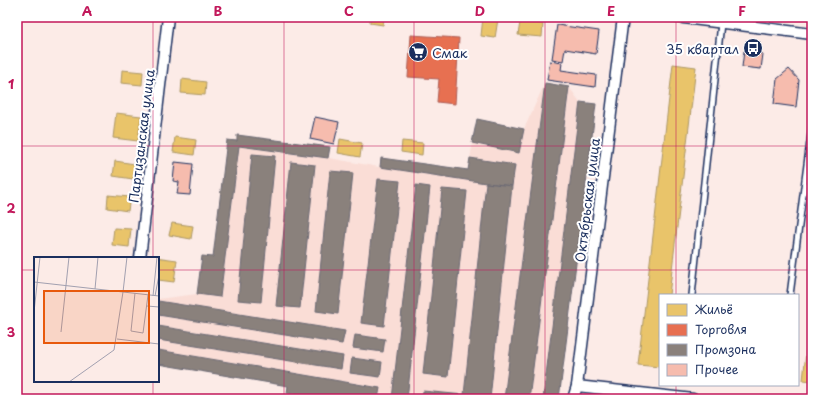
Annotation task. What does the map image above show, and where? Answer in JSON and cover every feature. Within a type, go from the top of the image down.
[{"type":"street","name":"Партизанская улица","points":[[140,257],[168,17]]},
{"type":"street","name":"Октябрьская улица","points":[[573,399],[577,386],[623,17]]},
{"type":"street","points":[[676,17],[812,34]]},
{"type":"street","points":[[577,386],[693,399]]},
{"type":"lane","points":[[692,294],[721,23]]},
{"type":"lane","points":[[790,294],[812,126]]},
{"type":"shaded area","points":[[545,83],[569,87],[580,102],[596,104],[559,399],[325,399],[287,393],[287,386],[159,364],[159,299],[197,294],[202,256],[213,257],[227,140],[236,141],[237,135],[330,147],[329,158],[379,167],[381,158],[468,170],[477,119],[524,129]]},
{"type":"building: Жильё","points":[[370,17],[384,17],[383,25],[370,23]]},
{"type":"building: Жильё","points":[[483,17],[498,19],[495,38],[481,36]]},
{"type":"building: Жильё","points":[[520,22],[543,24],[542,37],[518,35]]},
{"type":"building: Жильё","points":[[673,64],[696,67],[669,294],[659,294],[659,367],[638,365]]},
{"type":"building: Жильё","points":[[122,70],[143,72],[142,85],[121,83]]},
{"type":"building: Жильё","points":[[182,79],[206,82],[205,95],[181,93]]},
{"type":"building: Жильё","points":[[116,113],[141,116],[138,141],[113,138]]},
{"type":"building: Жильё","points":[[175,137],[196,140],[194,155],[173,152]]},
{"type":"building: Жильё","points":[[340,139],[362,143],[360,157],[338,153]]},
{"type":"building: Жильё","points":[[402,141],[423,143],[422,155],[401,152]]},
{"type":"building: Жильё","points":[[115,161],[135,164],[133,179],[113,176]]},
{"type":"building: Жильё","points":[[108,195],[130,197],[128,211],[107,208]]},
{"type":"building: Жильё","points":[[172,223],[193,226],[191,239],[169,235]]},
{"type":"building: Жильё","points":[[114,228],[131,229],[129,247],[112,245]]},
{"type":"building: Жильё","points":[[159,258],[177,260],[174,282],[159,280]]},
{"type":"building: Жильё","points":[[812,296],[812,381],[803,380]]},
{"type":"building: Торговля","points":[[411,35],[459,38],[455,104],[437,102],[439,79],[408,77]]},
{"type":"building: Промзона","points":[[545,83],[569,87],[529,399],[504,399]]},
{"type":"building: Промзона","points":[[580,102],[596,104],[559,399],[543,399]]},
{"type":"building: Промзона","points":[[477,119],[524,129],[519,153],[472,143]]},
{"type":"building: Промзона","points":[[237,135],[330,147],[328,158],[239,146],[220,297],[197,294],[202,256],[213,257],[227,140],[237,141]]},
{"type":"building: Промзона","points":[[252,154],[275,156],[261,302],[238,300]]},
{"type":"building: Промзона","points":[[381,158],[468,170],[470,158],[515,165],[512,186],[380,167]]},
{"type":"building: Промзона","points":[[291,162],[315,165],[300,308],[276,306]]},
{"type":"building: Промзона","points":[[330,171],[353,173],[338,314],[316,311]]},
{"type":"building: Промзона","points":[[378,179],[400,181],[384,326],[361,323]]},
{"type":"building: Промзона","points":[[486,183],[512,186],[490,399],[422,399],[423,391],[464,395]]},
{"type":"building: Промзона","points":[[416,185],[430,187],[407,399],[392,399]]},
{"type":"building: Промзона","points":[[442,189],[467,191],[448,377],[423,374]]},
{"type":"building: Промзона","points":[[159,301],[345,331],[342,344],[159,315]]},
{"type":"building: Промзона","points":[[159,326],[343,356],[341,369],[159,340]]},
{"type":"building: Промзона","points":[[355,335],[385,339],[383,352],[353,348]]},
{"type":"building: Промзона","points":[[159,350],[380,388],[378,399],[325,399],[287,393],[288,386],[159,364]]},
{"type":"building: Промзона","points":[[352,358],[382,362],[380,377],[350,373]]},
{"type":"building: Прочее","points":[[557,25],[599,31],[596,54],[565,49],[563,61],[552,59]]},
{"type":"building: Прочее","points":[[744,51],[763,54],[761,69],[742,67]]},
{"type":"building: Прочее","points":[[550,61],[562,63],[561,70],[596,75],[595,87],[547,80]]},
{"type":"building: Прочее","points":[[789,69],[799,80],[796,107],[774,104],[777,79]]},
{"type":"building: Прочее","points":[[315,117],[339,122],[334,144],[310,139]]},
{"type":"building: Прочее","points":[[175,162],[193,164],[190,195],[177,194],[179,182],[173,181]]},
{"type":"place","name":"35 квартал","points":[[753,48]]},
{"type":"place","name":"Смак","points":[[418,52]]}]
